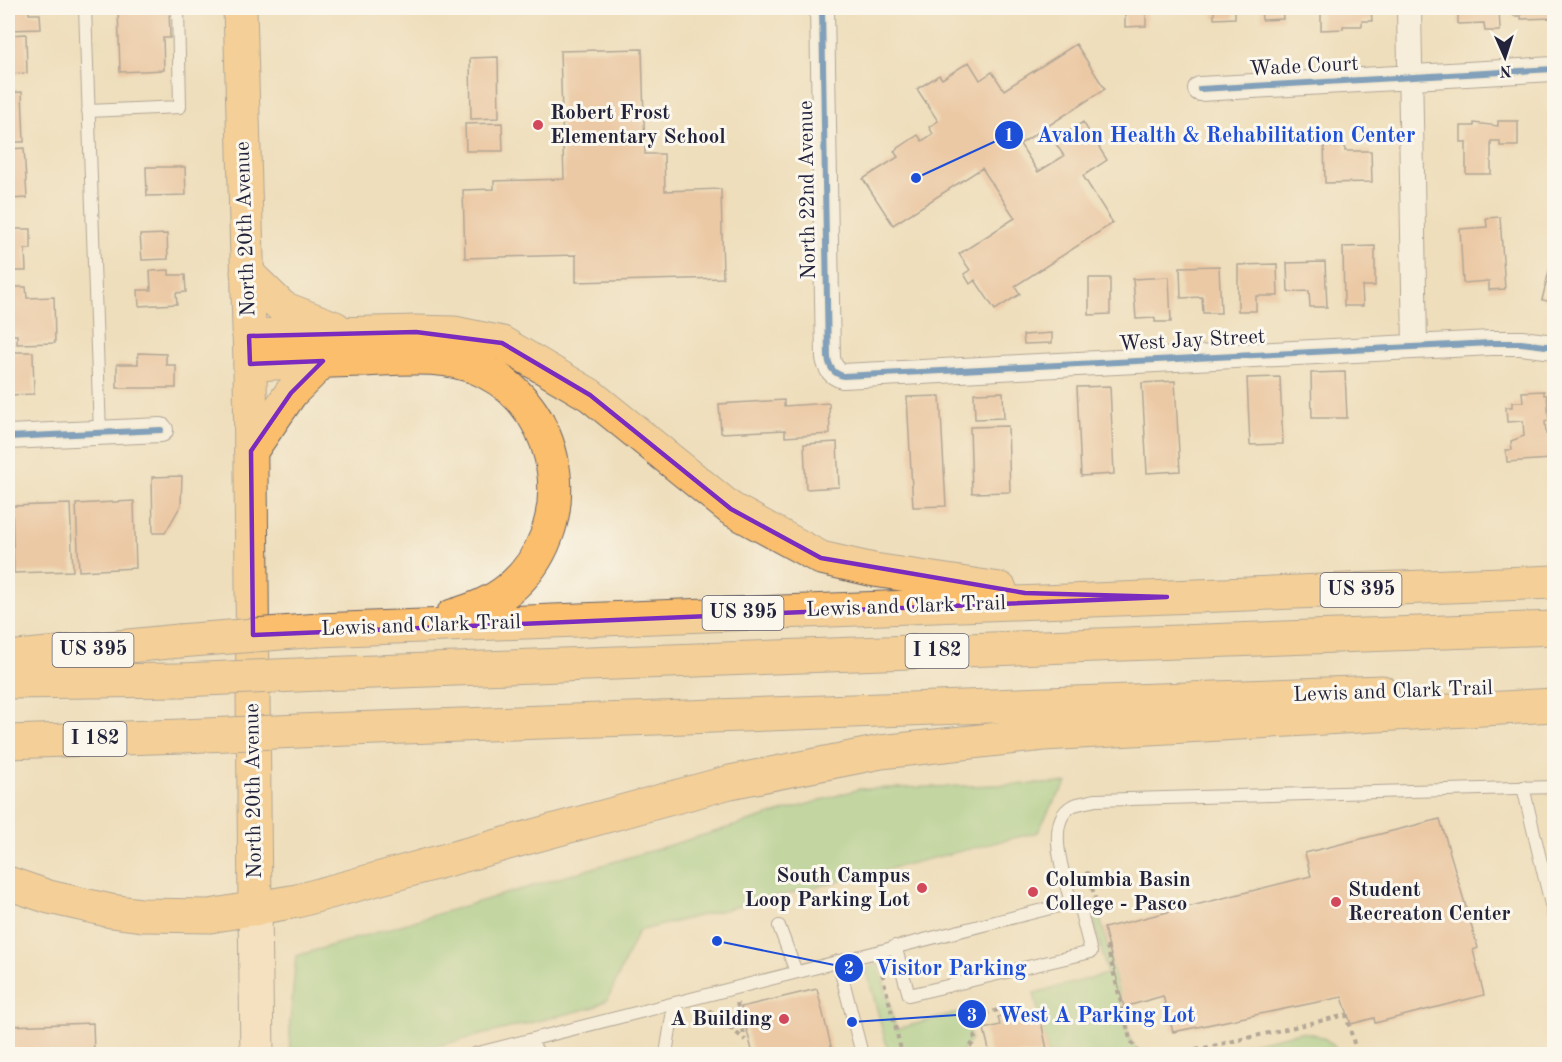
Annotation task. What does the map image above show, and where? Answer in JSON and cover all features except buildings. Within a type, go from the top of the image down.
[{"type":"main road","name":"North 20th Avenue","points":[[240,8],[249,350],[257,1054]]},
{"type":"main road","points":[[247,273],[283,308],[351,334]]},
{"type":"main road","points":[[249,350],[351,334],[454,333],[502,343],[590,395],[731,509],[820,558],[874,570],[1025,593],[1167,597]]},
{"type":"main road","points":[[249,350],[323,361],[444,359],[485,372],[519,398],[544,433],[551,453],[556,496],[553,517],[537,556],[509,589],[491,601],[451,616],[319,630]]},
{"type":"main road","points":[[250,451],[291,393],[323,361]]},
{"type":"main road","name":"Lewis and Clark Trail","points":[[8,658],[319,630],[1554,582]]},
{"type":"main road","name":"I 182","points":[[8,682],[181,680],[1554,628]]},
{"type":"main road","name":"Lewis and Clark Trail","points":[[8,742],[1554,686]]},
{"type":"main road","points":[[8,883],[78,904],[142,915],[210,916],[297,902],[730,782],[881,752],[1044,734],[1554,705]]},
{"type":"street","name":"North 22nd Avenue","points":[[822,8],[827,338],[828,358],[832,370]]},
{"type":"street","points":[[1409,8],[1415,346]]},
{"type":"street","name":"Wade Court","points":[[1200,88],[1554,69]]},
{"type":"street","name":"West Jay Street","points":[[832,370],[843,376],[1415,346],[1521,343],[1554,347]]},
{"type":"street","points":[[8,437],[161,430]]},
{"type":"lane","points":[[85,8],[100,433]]},
{"type":"lane","points":[[88,111],[180,107],[178,8]]},
{"type":"lane","points":[[1523,787],[1554,917]]},
{"type":"lane","points":[[1071,903],[1057,832],[1061,816],[1073,806],[1095,800],[1554,787]]},
{"type":"lane","points":[[474,1054],[895,946],[1078,901],[1091,952],[909,995],[895,946]]},
{"type":"lane","points":[[779,926],[796,972]]},
{"type":"lane","points":[[838,961],[862,1054]]},
{"type":"lane","points":[[666,1054],[674,1004]]},
{"type":"lane","points":[[528,1041],[540,1054]]},
{"type":"path","points":[[876,951],[902,1054]]},
{"type":"path","points":[[709,1010],[745,1040],[737,1003]]},
{"type":"path","points":[[965,1054],[975,1040],[971,1017],[1008,1007],[1010,1014]]},
{"type":"path","points":[[1178,1054],[1346,1015],[1356,1054]]},
{"type":"highlighted area","points":[[416,332],[502,343],[590,395],[731,509],[821,558],[1025,593],[1167,597],[253,635],[251,451],[291,393],[323,361],[250,364],[249,336]]},
{"type":"green space","points":[[1067,783],[1052,804],[1038,832],[638,931],[608,999],[595,1007],[404,1054],[290,1054],[290,1023],[296,956],[859,789]]},
{"type":"green space","points":[[1099,913],[1130,1039],[1139,1054],[1048,1054],[1034,993],[1107,974],[1093,914]]},
{"type":"green space","points":[[879,963],[896,1029],[965,1011],[971,1039],[961,1054],[889,1054],[866,969]]},
{"type":"green space","points":[[1300,1032],[1323,1038],[1340,1054],[1202,1054]]},
{"type":"cycle path","points":[[822,8],[828,358],[832,370],[840,375],[1491,343],[1521,343],[1554,347]]},
{"type":"cycle path","points":[[1200,89],[1554,69]]},
{"type":"cycle path","points":[[8,437],[161,430]]},
{"type":"place","name":"Robert Frost Elementary School","points":[[538,125]]},
{"type":"place","name":"Avalon Health & Rehabilitation Center","points":[[916,178]]},
{"type":"place","name":"South Campus Loop Parking Lot","points":[[922,888]]},
{"type":"place","name":"Columbia Basin College - Pasco","points":[[1033,892]]},
{"type":"place","name":"Student Recreaton Center","points":[[1336,902]]},
{"type":"place","name":"Visitor Parking","points":[[717,941]]},
{"type":"place","name":"A Building","points":[[784,1019]]},
{"type":"place","name":"West A Parking Lot","points":[[852,1022]]}]
